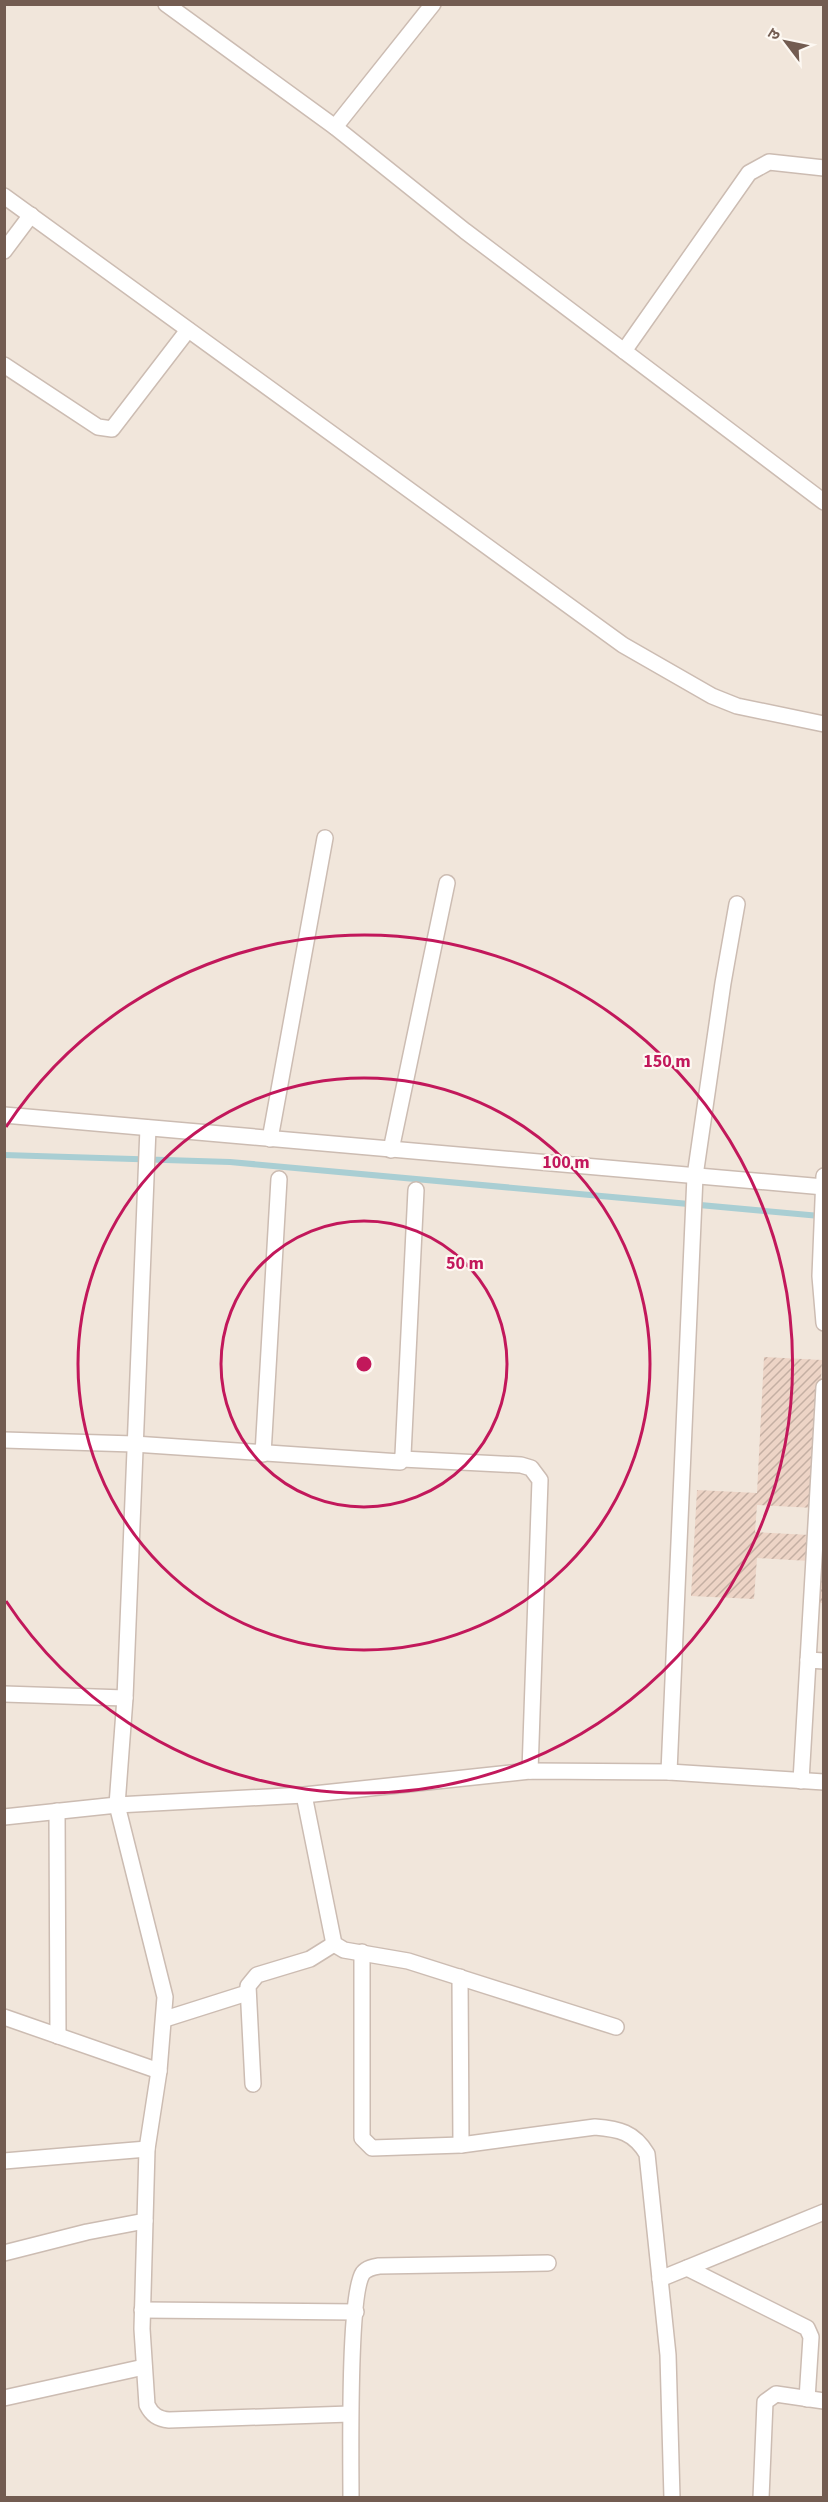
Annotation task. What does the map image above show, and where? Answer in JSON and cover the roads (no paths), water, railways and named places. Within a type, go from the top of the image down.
[{"type":"street","points":[[166,4],[335,127],[465,231],[824,502]]},
{"type":"street","points":[[335,127],[433,4]]},
{"type":"street","points":[[624,351],[749,173],[770,162],[824,168]]},
{"type":"street","points":[[4,196],[623,645],[712,696],[737,706],[824,724]]},
{"type":"street","points":[[4,251],[31,215]]},
{"type":"street","points":[[4,365],[98,427],[112,429],[188,330]]},
{"type":"street","points":[[270,1139],[325,838]]},
{"type":"street","points":[[392,1150],[447,883]]},
{"type":"street","points":[[669,1772],[694,1183],[723,983],[737,904]]},
{"type":"street","points":[[4,1115],[148,1135],[270,1139],[694,1183],[823,1183],[821,1245],[824,1323]]},
{"type":"street","points":[[148,1135],[125,1698],[117,1805],[162,1979],[165,2019],[147,2149],[142,2310],[147,2405],[159,2419],[350,2414]]},
{"type":"street","points":[[263,1454],[279,1179]]},
{"type":"street","points":[[402,1459],[416,1190]]},
{"type":"street","points":[[801,1781],[816,1660],[824,1387]]},
{"type":"street","points":[[4,1440],[134,1444],[395,1463],[402,1459],[521,1465],[531,1468],[540,1480],[530,1771]]},
{"type":"street","points":[[4,1694],[125,1698]]},
{"type":"street","points":[[4,1817],[117,1805],[304,1795],[530,1771],[669,1772],[824,1782]]},
{"type":"street","points":[[304,1795],[334,1944],[344,1950],[408,1961],[616,2027]]},
{"type":"street","points":[[57,1811],[58,2036]]},
{"type":"street","points":[[253,2084],[247,1993],[257,1975],[310,1959],[334,1944]]},
{"type":"street","points":[[362,1952],[364,2143],[372,2148],[461,2145],[595,2127],[614,2128],[631,2135],[647,2154],[668,2355],[672,2498]]},
{"type":"street","points":[[460,1977],[461,2145]]},
{"type":"street","points":[[165,2019],[247,1993]]},
{"type":"street","points":[[4,2017],[159,2072]]},
{"type":"street","points":[[4,2161],[147,2149]]},
{"type":"street","points":[[660,2279],[824,2212]]},
{"type":"street","points":[[4,2253],[87,2232],[145,2222]]},
{"type":"street","points":[[351,2498],[350,2414],[356,2312],[360,2280],[368,2268],[548,2263]]},
{"type":"street","points":[[687,2268],[807,2328],[811,2337],[807,2399]]},
{"type":"street","points":[[142,2310],[356,2312]]},
{"type":"street","points":[[4,2398],[144,2367]]},
{"type":"street","points":[[761,2498],[765,2402],[776,2394],[824,2401]]},
{"type":"waterway","points":[[4,1155],[230,1162],[820,1216]]}]
